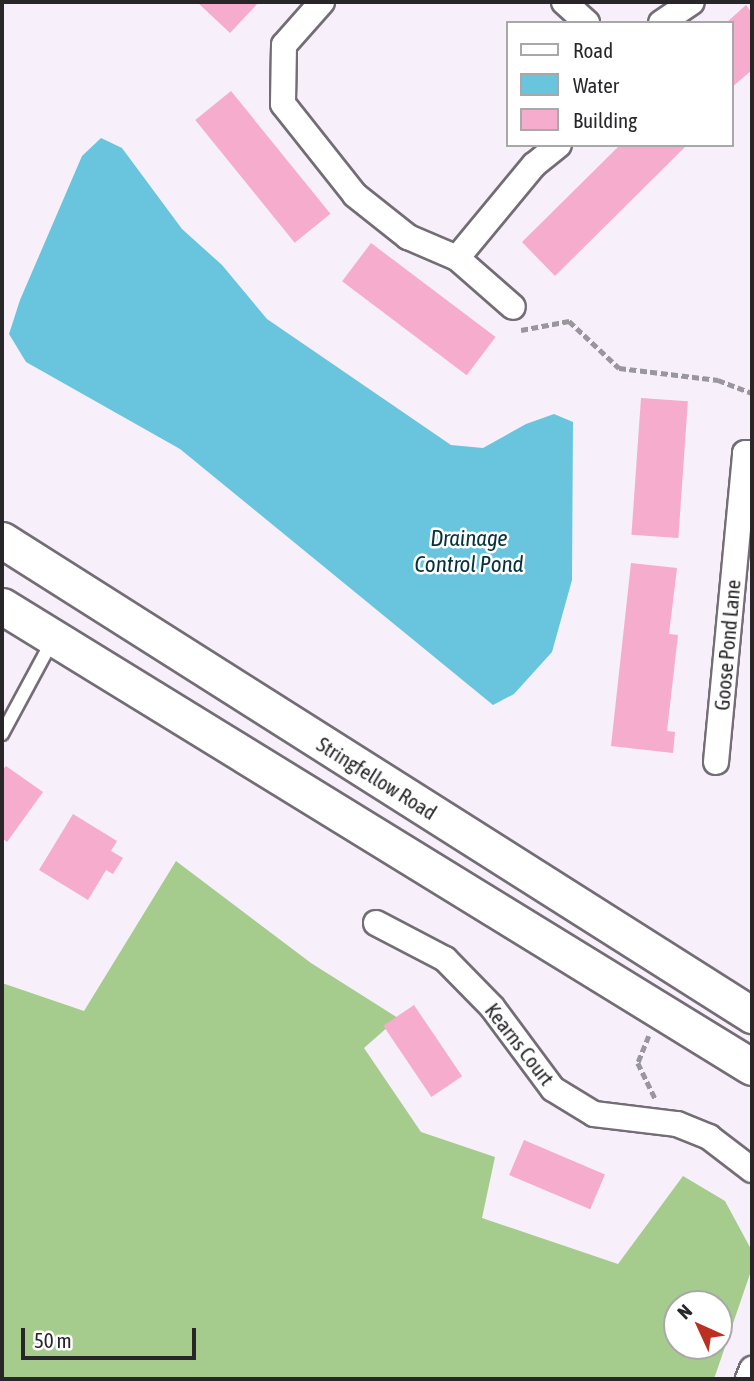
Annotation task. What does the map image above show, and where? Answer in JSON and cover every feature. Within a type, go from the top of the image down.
[{"type":"main road","name":"Stringfellow Road","points":[[2,540],[752,1015]]},
{"type":"main road","points":[[2,606],[752,1067]]},
{"type":"street","points":[[322,2],[284,45],[283,104],[355,195],[408,237],[457,258],[513,318]]},
{"type":"street","points":[[564,2],[585,21]]},
{"type":"street","points":[[664,21],[692,2]]},
{"type":"street","points":[[457,258],[534,165],[556,147]]},
{"type":"street","name":"Goose Pond Lane","points":[[716,762],[744,453],[752,453]]},
{"type":"street","name":"Kearns Court","points":[[376,923],[445,959],[492,1007],[553,1089],[594,1114],[652,1119],[709,1137],[752,1170]]},
{"type":"street","points":[[748,1379],[752,1369]]},
{"type":"lane","points":[[2,734],[54,638]]},
{"type":"path","points":[[513,318],[526,331],[559,320],[578,328],[619,369],[718,380],[752,393]]},
{"type":"path","points":[[651,1032],[638,1063],[641,1077],[656,1097],[652,1119]]},
{"type":"green space","points":[[176,861],[311,963],[398,1018],[364,1048],[421,1132],[495,1157],[482,1218],[618,1264],[683,1176],[725,1201],[752,1251],[752,1268],[733,1324],[733,1290],[663,1290],[663,1360],[721,1360],[714,1379],[2,1379],[2,983],[84,1011]]},
{"type":"water","name":"Drainage Control Pond","points":[[101,138],[122,148],[182,229],[222,265],[267,319],[451,445],[483,448],[526,424],[554,414],[573,422],[572,580],[552,652],[514,694],[493,705],[180,449],[26,362],[9,334],[20,300],[82,156]]},
{"type":"building","points":[[197,2],[259,2],[230,33]]},
{"type":"building","points":[[746,5],[752,13],[752,70],[733,86],[733,21],[728,21]]},
{"type":"building","points":[[231,91],[330,214],[295,243],[195,120]]},
{"type":"building","points":[[618,147],[685,147],[555,276],[522,242]]},
{"type":"building","points":[[371,243],[496,337],[467,375],[342,281]]},
{"type":"building","points":[[641,398],[688,401],[678,538],[631,535]]},
{"type":"building","points":[[631,563],[677,568],[669,634],[678,635],[667,731],[675,732],[673,753],[611,746]]},
{"type":"building","points":[[6,766],[43,792],[7,842],[2,838],[2,771]]},
{"type":"building","points":[[73,814],[117,841],[111,851],[123,858],[113,874],[106,870],[88,900],[39,870]]},
{"type":"building","points":[[414,1005],[462,1076],[431,1097],[383,1026]]},
{"type":"building","points":[[524,1140],[605,1174],[590,1209],[509,1175]]}]
